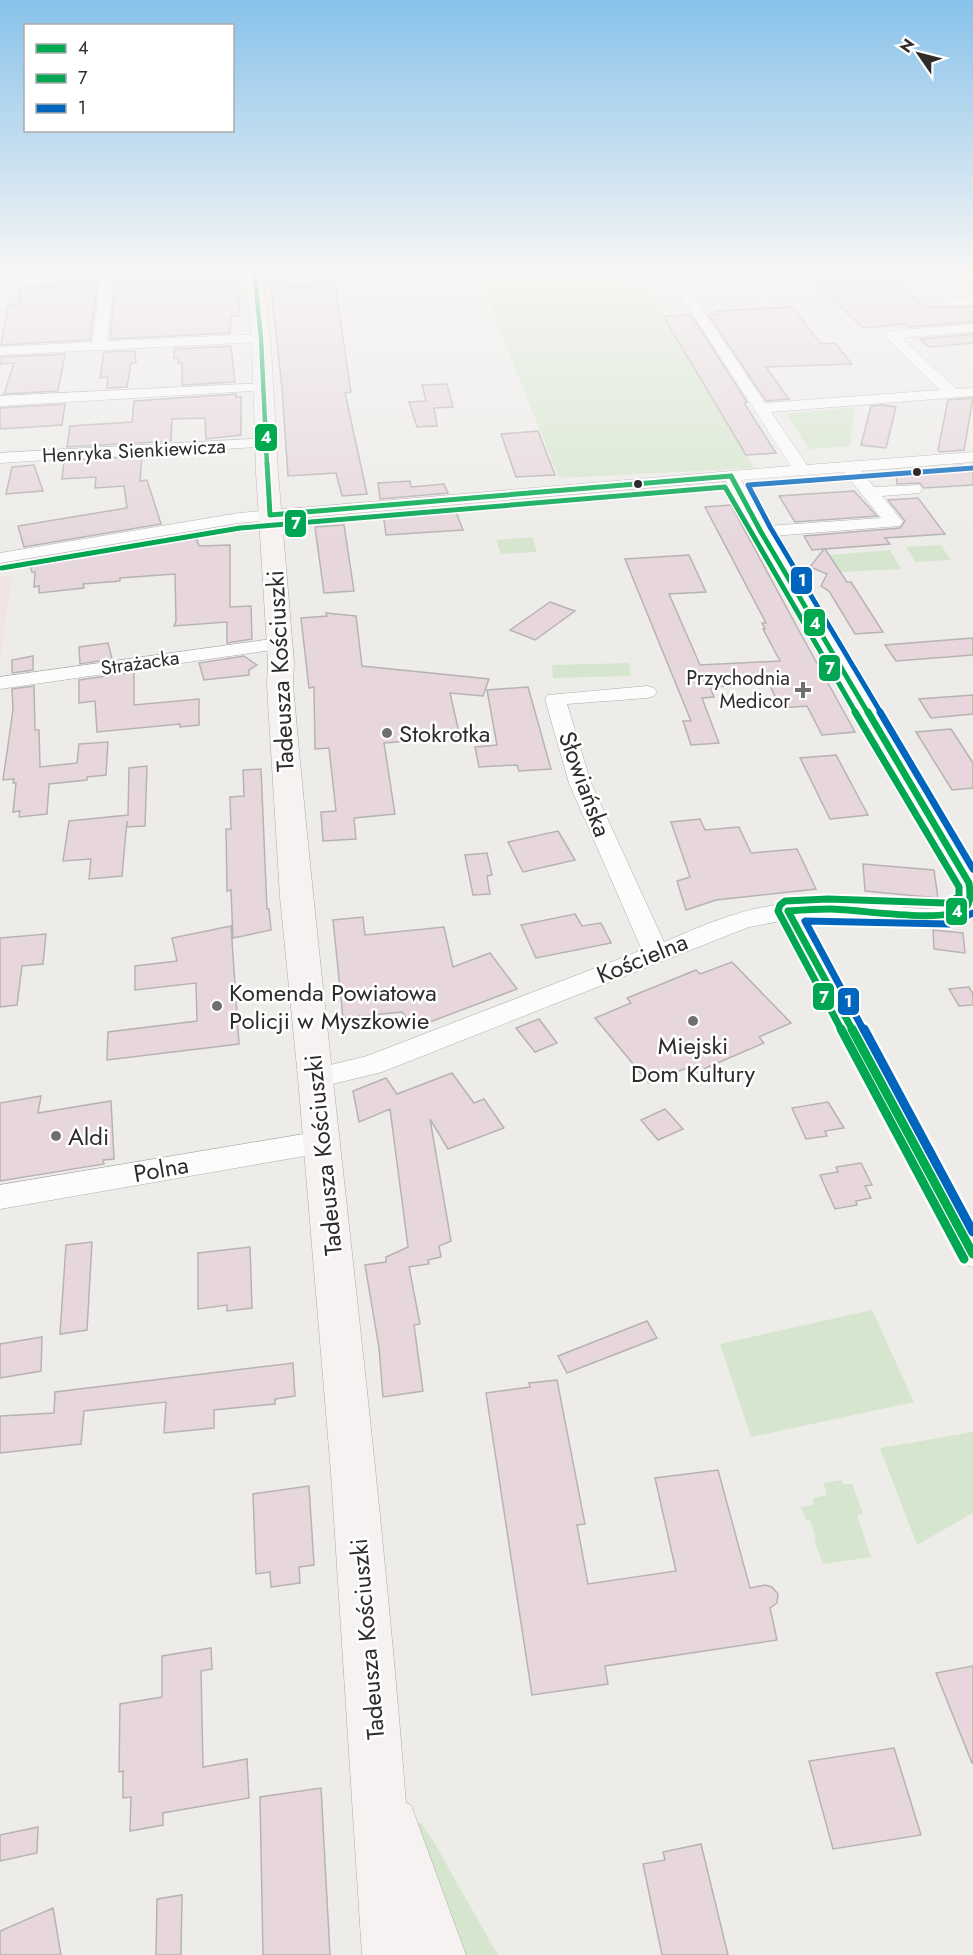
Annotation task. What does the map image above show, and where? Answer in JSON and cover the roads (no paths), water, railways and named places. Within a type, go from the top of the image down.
[{"type":"main road","name":"Tadeusza Kościuszki","points":[[262,361],[283,736],[296,897],[322,1142],[379,1789],[390,1955]]},
{"type":"main road","name":"Tadeusza Kościuszki","points":[[379,1789],[438,1955]]},
{"type":"street","points":[[730,361],[802,470]]},
{"type":"street","points":[[919,361],[952,393]]},
{"type":"street","points":[[0,401],[264,387]]},
{"type":"street","points":[[760,408],[973,392]]},
{"type":"street","name":"Henryka Sienkiewicza","points":[[0,458],[268,443]]},
{"type":"street","points":[[0,558],[230,519],[973,457]]},
{"type":"street","points":[[731,476],[761,532],[894,522],[848,466]]},
{"type":"street","points":[[868,492],[914,489]]},
{"type":"street","name":"Kościelna","points":[[316,1078],[372,1065],[729,924],[788,912],[828,909],[937,915],[964,909],[969,904],[971,896],[969,883],[761,532]]},
{"type":"street","name":"Strażacka","points":[[0,683],[279,644]]},
{"type":"street","name":"Słowiańska","points":[[647,692],[555,699],[580,783],[656,952]]},
{"type":"street","points":[[788,912],[973,1254]]},
{"type":"street","name":"Polna","points":[[0,1197],[322,1142]]},
{"type":"place","name":"Przychodnia Medicor","points":[[803,690]]},
{"type":"place","name":"Stokrotka","points":[[387,733]]},
{"type":"place","name":"Komenda Powiatowa Policji w Myszkowie","points":[[217,1006]]},
{"type":"place","name":"Miejski Dom Kultury","points":[[693,1021]]},
{"type":"place","name":"Aldi","points":[[56,1136]]}]
